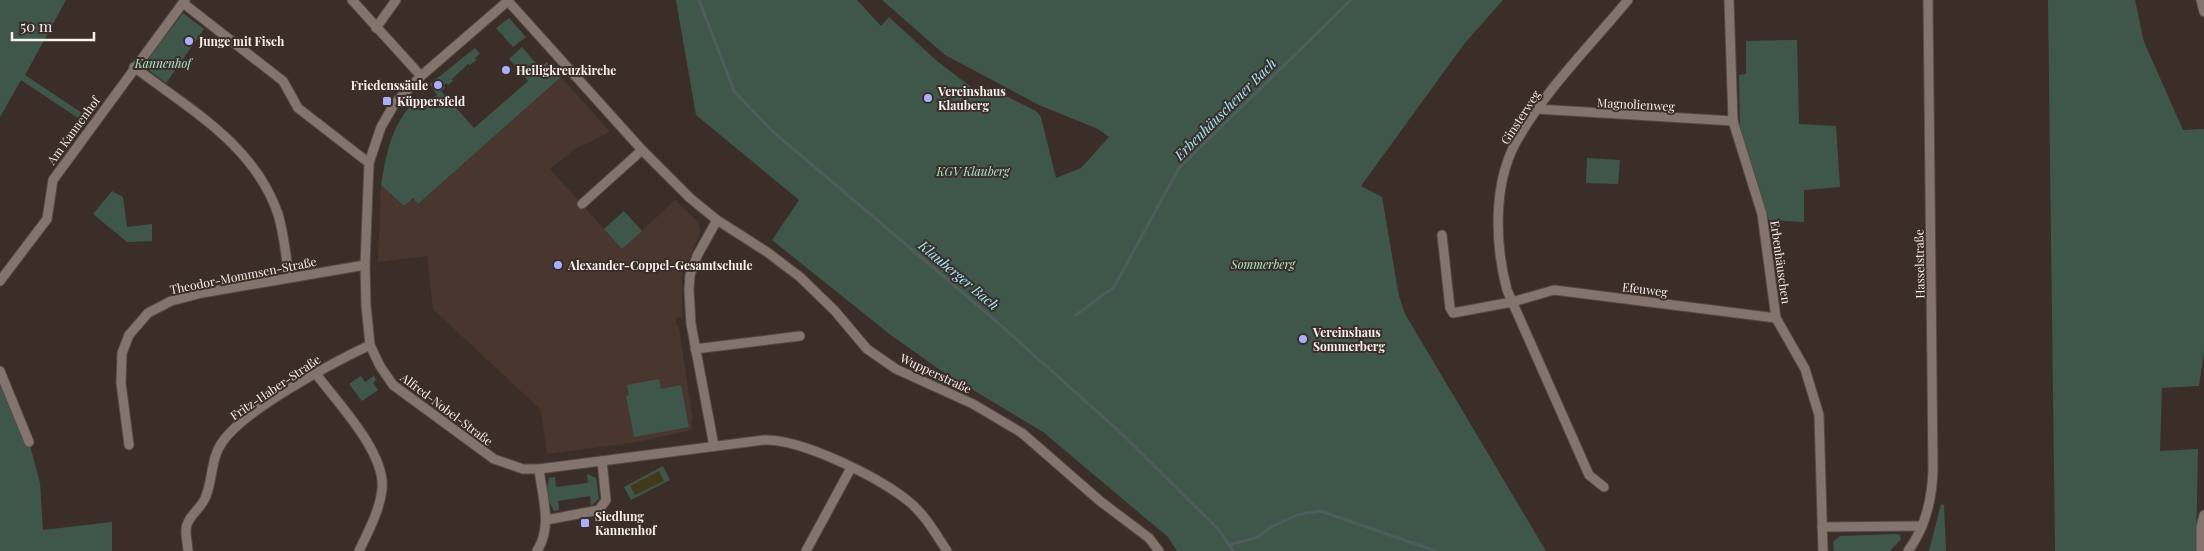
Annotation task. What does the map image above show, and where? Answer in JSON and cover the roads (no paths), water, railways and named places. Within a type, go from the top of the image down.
[{"type":"street","points":[[352,0],[421,76]]},
{"type":"street","points":[[376,28],[396,0]]},
{"type":"street","name":"Alfred-Nobel-Straße","points":[[508,0],[421,76],[395,103],[386,116],[374,144],[369,163],[365,265],[370,345],[380,366],[393,385],[431,415],[494,459],[523,469],[538,469],[764,440],[781,441],[799,446],[851,468],[907,500],[926,518],[947,551]]},
{"type":"street","name":"Wupperstraße","points":[[508,0],[642,150],[690,198],[717,220],[767,252],[800,277],[835,311],[867,349],[896,369],[965,400],[1022,433],[1100,501],[1149,538],[1159,551]]},
{"type":"street","name":"Ginsterweg","points":[[1604,486],[1589,475],[1512,302],[1500,258],[1500,202],[1511,155],[1537,109],[1628,0]]},
{"type":"street","name":"Erbenhäuschen","points":[[1729,0],[1733,121],[1762,214],[1776,318],[1805,368],[1819,415],[1823,551]]},
{"type":"street","name":"Hasselstraße","points":[[1913,549],[1932,494],[1933,470],[1928,0]]},
{"type":"street","points":[[2200,0],[2204,12]]},
{"type":"street","points":[[184,2],[283,81],[298,108],[369,163]]},
{"type":"street","name":"Am Kannenhof","points":[[0,281],[47,220],[53,180],[134,67],[184,2]]},
{"type":"street","points":[[134,67],[217,130],[250,161],[264,183],[278,215],[289,277]]},
{"type":"street","name":"Magnolienweg","points":[[1537,109],[1733,121]]},
{"type":"street","points":[[582,204],[642,150]]},
{"type":"street","points":[[714,446],[695,350],[689,306],[690,275],[701,246],[717,220]]},
{"type":"street","points":[[1442,235],[1450,308],[1453,313],[1512,302]]},
{"type":"street","name":"Theodor-Mommsen-Straße","points":[[129,445],[121,383],[121,364],[127,340],[142,317],[157,307],[178,299],[289,277],[365,265]]},
{"type":"street","name":"Efeuweg","points":[[1512,302],[1535,294],[1564,291],[1776,318]]},
{"type":"street","points":[[695,350],[800,336]]},
{"type":"street","name":"Fritz-Haber-Straße","points":[[188,551],[186,530],[192,516],[206,497],[214,460],[223,441],[247,418],[316,374],[370,345]]},
{"type":"street","points":[[0,371],[29,442]]},
{"type":"street","points":[[316,374],[370,446],[380,466],[381,494],[360,551]]},
{"type":"street","points":[[546,520],[599,510],[606,500],[602,461]]},
{"type":"street","points":[[806,551],[851,468]]},
{"type":"street","points":[[537,551],[544,539],[546,520],[538,469]]},
{"type":"street","points":[[2201,551],[2201,527],[2204,515]]},
{"type":"street","points":[[1822,527],[1922,526]]},
{"type":"waterway","name":"Klauberger Bach","points":[[699,0],[734,91],[771,130],[996,321],[1121,433],[1219,530],[1233,551]]},
{"type":"waterway","name":"Erbenhäuschener Bach","points":[[1076,315],[1114,287],[1179,168],[1351,0]]},
{"type":"waterway","points":[[1229,545],[1258,537],[1271,527],[1300,514],[1320,511],[1436,551]]},
{"type":"place","name":"Junge mit Fisch","points":[[189,41]]},
{"type":"place","name":"Heiligkreuzkirche","points":[[506,70]]},
{"type":"place","name":"Friedenssäule","points":[[438,85]]},
{"type":"place","name":"Vereinshaus Klauberg","points":[[928,98]]},
{"type":"place","name":"Küppersfeld","points":[[387,101]]},
{"type":"place","name":"Alexander-Coppel-Gesamtschule","points":[[558,265]]},
{"type":"place","name":"Vereinshaus Sommerberg","points":[[1303,339]]},
{"type":"place","name":"Siedlung Kannenhof","points":[[585,523]]},
{"type":"park label","name":"Kannenhof","points":[[163,63]]},
{"type":"park label","name":"KGV Klauberg","points":[[973,171]]},
{"type":"park label","name":"Sommerberg","points":[[1263,264]]}]
